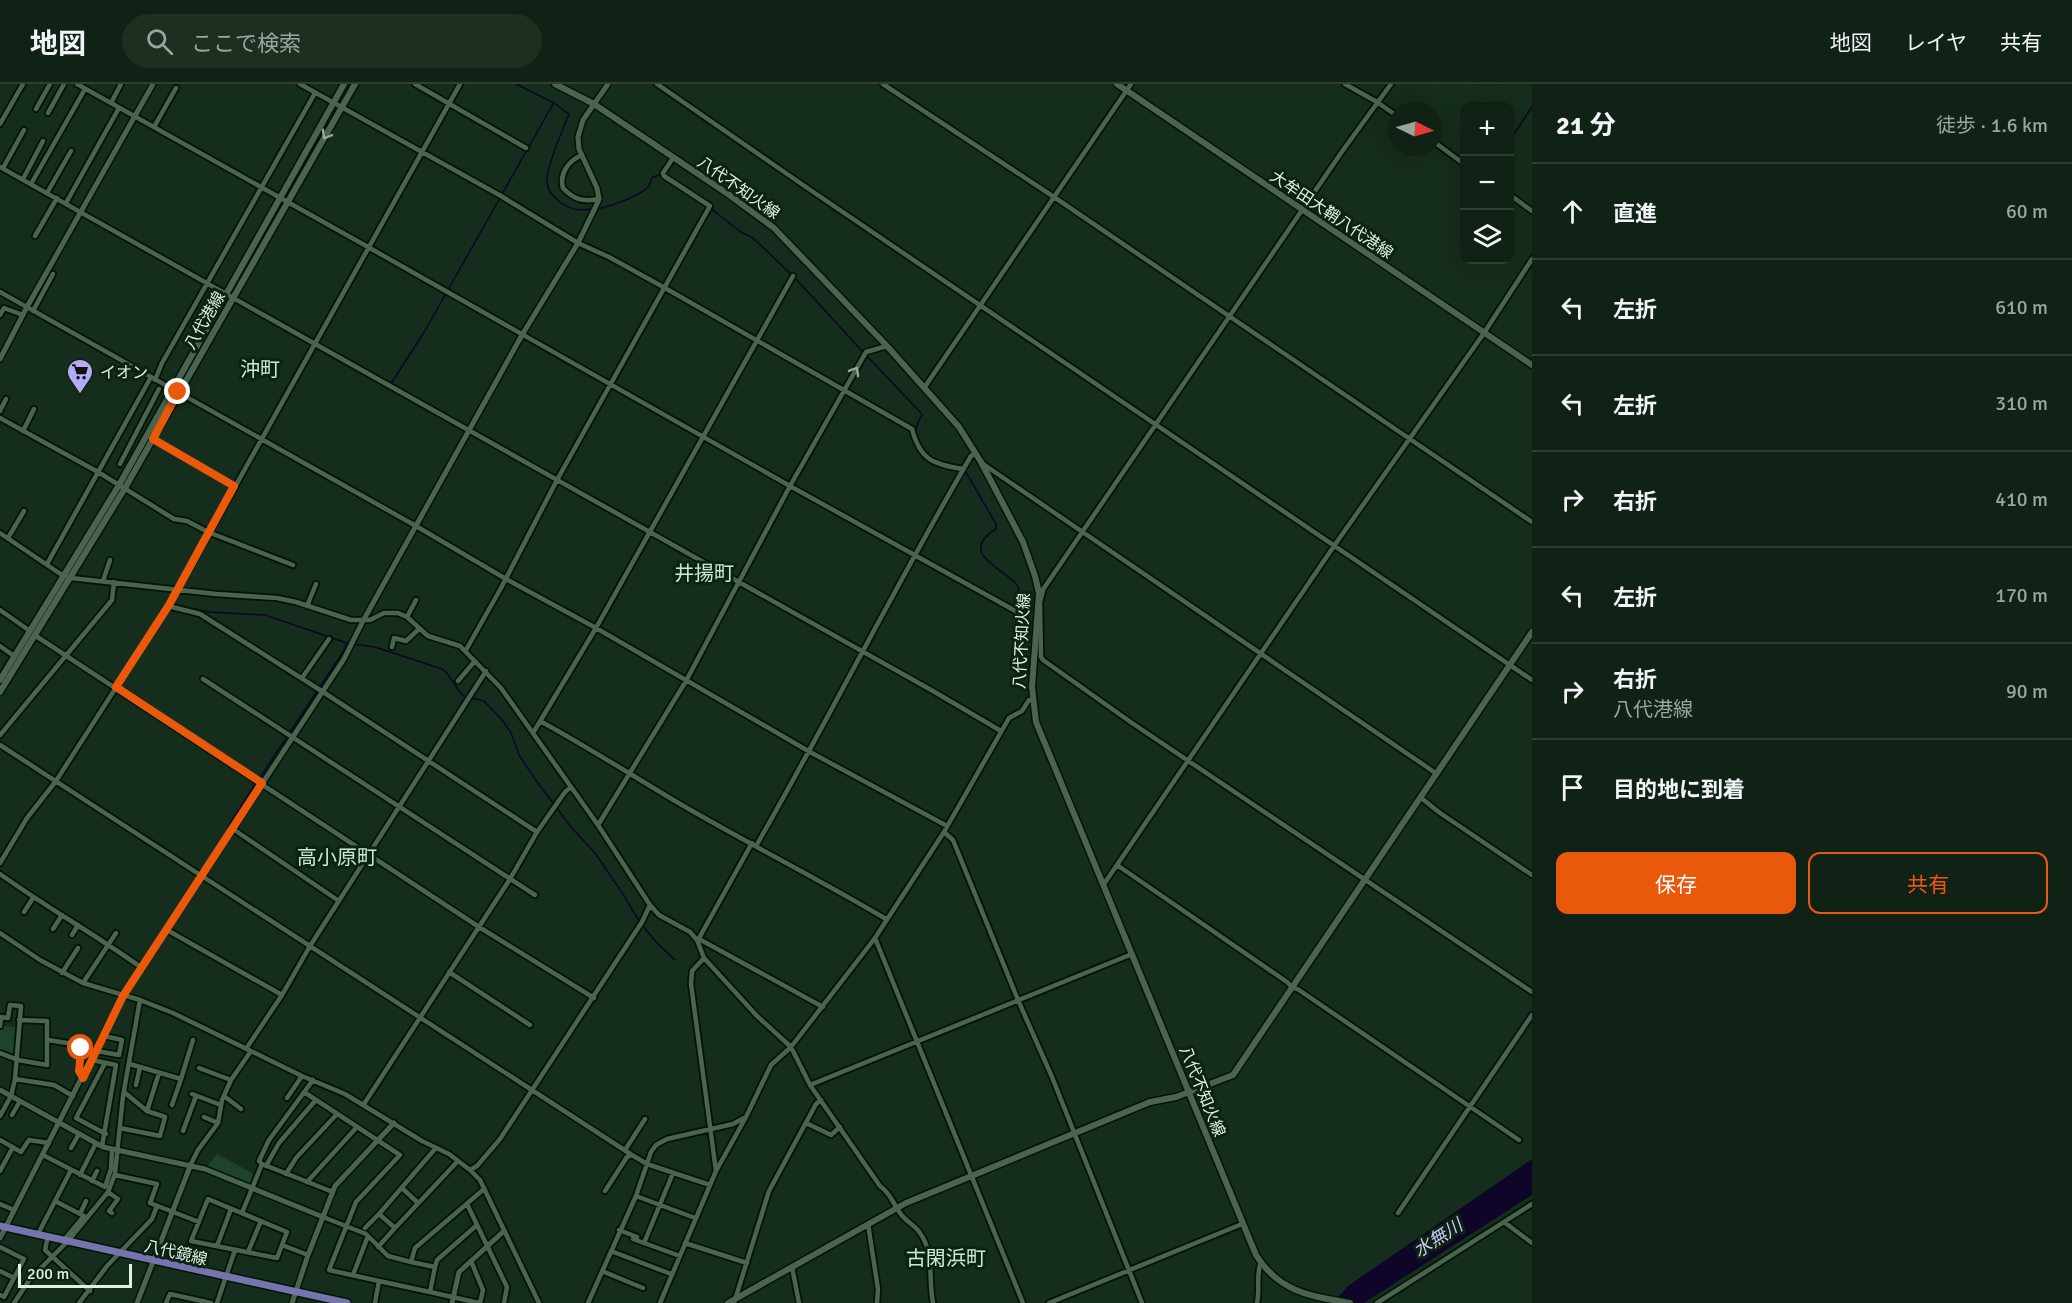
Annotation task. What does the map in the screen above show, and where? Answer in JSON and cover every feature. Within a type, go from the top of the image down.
[{"type":"main road","name":"八代港線","points":[[284,200],[344,84]]},
{"type":"main road","name":"八代港線","points":[[0,692],[122,487],[284,200],[355,84]]},
{"type":"main road","name":"八代不知火線","points":[[555,84],[594,104],[728,194],[774,228],[887,346],[959,427],[981,462],[1023,542],[1041,592],[1032,700],[1041,734],[1242,1224],[1261,1263],[1277,1281],[1300,1292],[1350,1303]]},
{"type":"main road","name":"大牟田大鞘八代港線","points":[[1117,84],[1532,365]]},
{"type":"main road","name":"八代港線","points":[[122,487],[153,439],[176,391]]},
{"type":"main road","points":[[728,1303],[897,1208],[1150,1102],[1176,1097],[1233,1075],[1532,632]]},
{"type":"main road","name":"八代港線","points":[[0,680],[14,656],[33,634]]},
{"type":"main road","name":"八代鏡線","points":[[3,1226],[347,1303]]},
{"type":"street","points":[[0,124],[23,84]]},
{"type":"street","points":[[36,109],[50,84]]},
{"type":"street","points":[[48,113],[64,84]]},
{"type":"street","points":[[77,84],[702,437],[1021,614]]},
{"type":"street","points":[[111,103],[121,84]]},
{"type":"street","points":[[0,359],[153,84]]},
{"type":"street","points":[[300,84],[578,243],[609,257],[665,288],[912,429],[918,449],[931,460],[963,469]]},
{"type":"street","points":[[415,84],[526,148]]},
{"type":"street","points":[[0,863],[27,818],[56,781],[167,606],[460,84]]},
{"type":"street","points":[[0,1238],[3,1226],[60,1124],[123,996],[233,829],[259,781],[320,689],[344,658],[522,335],[578,243],[598,203],[597,188],[578,143],[580,129],[583,120],[609,84]]},
{"type":"street","points":[[657,84],[1532,680]]},
{"type":"street","points":[[883,84],[1054,197],[1409,441],[1532,522]]},
{"type":"street","points":[[924,388],[1131,84]]},
{"type":"street","points":[[1345,84],[1388,110]]},
{"type":"street","points":[[1391,84],[1041,592],[1041,657],[1532,992]]},
{"type":"street","points":[[154,127],[176,88]]},
{"type":"street","points":[[31,184],[85,89]]},
{"type":"street","points":[[47,564],[132,410],[162,363],[315,93]]},
{"type":"street","points":[[74,108],[81,112]]},
{"type":"street","points":[[66,203],[119,108]]},
{"type":"street","points":[[64,127],[70,130]]},
{"type":"street","points":[[24,130],[1,167],[862,650],[1001,731]]},
{"type":"street","points":[[23,179],[43,141]]},
{"type":"street","points":[[1442,148],[1460,161]]},
{"type":"street","points":[[47,193],[71,151]]},
{"type":"street","points":[[582,155],[569,163],[562,173],[563,188],[577,200],[598,203]]},
{"type":"street","points":[[466,650],[557,480],[710,206],[664,176],[663,173],[673,158]]},
{"type":"street","points":[[35,236],[57,198]]},
{"type":"street","points":[[1514,198],[1532,211]]},
{"type":"street","points":[[1104,884],[1532,260]]},
{"type":"street","points":[[33,311],[53,274]]},
{"type":"street","points":[[533,733],[596,628],[793,276]]},
{"type":"street","points":[[0,292],[596,628],[946,829],[953,840],[1075,1134],[1142,1303]]},
{"type":"street","points":[[0,315],[4,308],[23,315]]},
{"type":"street","points":[[0,343],[6,346]]},
{"type":"street","points":[[598,825],[686,681],[790,486],[867,352],[887,346]]},
{"type":"street","points":[[120,464],[159,389]]},
{"type":"street","points":[[0,411],[6,399]]},
{"type":"street","points":[[23,431],[34,409]]},
{"type":"street","points":[[132,410],[145,416]]},
{"type":"street","points":[[0,418],[98,472],[174,519],[187,521],[208,532],[293,565]]},
{"type":"street","points":[[153,439],[234,486]]},
{"type":"street","points":[[111,449],[124,456]]},
{"type":"street","points":[[933,1303],[929,1279],[930,1256],[920,1233],[901,1215],[890,1194],[880,1186],[810,1085],[791,1047],[757,1016],[704,958],[698,939],[810,752],[862,650],[915,554],[963,469],[971,456],[975,454]]},
{"type":"street","points":[[981,462],[1437,774]]},
{"type":"street","points":[[8,538],[24,511]]},
{"type":"street","points":[[0,533],[68,577],[277,598],[351,620],[365,621],[384,613],[398,613],[407,617],[433,639],[454,643],[466,650],[501,688],[659,915],[698,939],[823,1007]]},
{"type":"street","points":[[103,581],[110,560]]},
{"type":"street","points":[[0,735],[112,600],[114,582]]},
{"type":"street","points":[[307,606],[313,587]]},
{"type":"street","points":[[407,617],[416,600]]},
{"type":"street","points":[[167,606],[200,614],[303,678],[537,832]]},
{"type":"street","points":[[0,610],[33,634],[479,927],[594,999]]},
{"type":"street","points":[[392,647],[394,638],[407,643],[419,629]]},
{"type":"street","points":[[303,678],[329,639]]},
{"type":"street","points":[[0,646],[14,656]]},
{"type":"street","points":[[458,681],[475,661]]},
{"type":"street","points":[[137,1303],[191,1164],[218,1122],[221,1105],[231,1080],[310,946],[486,671]]},
{"type":"street","points":[[203,679],[535,895]]},
{"type":"street","points":[[660,1303],[716,1171],[771,1065],[791,1047],[875,938],[946,829],[1009,718],[1022,711],[1029,700],[1032,700]]},
{"type":"street","points":[[540,721],[670,798],[886,919]]},
{"type":"street","points":[[0,745],[632,1155],[647,1164],[710,1185]]},
{"type":"street","points":[[364,1104],[510,879],[537,832],[565,792],[571,788]]},
{"type":"street","points":[[1420,797],[1532,875]]},
{"type":"street","points":[[233,829],[336,898]]},
{"type":"street","points":[[1117,865],[1292,987],[1519,1140]]},
{"type":"street","points":[[0,874],[142,968]]},
{"type":"street","points":[[24,912],[33,898]]},
{"type":"street","points":[[470,1170],[486,1157],[534,1090],[594,999],[641,924],[650,905]]},
{"type":"street","points":[[53,929],[62,915]]},
{"type":"street","points":[[72,934],[78,925]]},
{"type":"street","points":[[166,930],[282,995]]},
{"type":"street","points":[[0,933],[21,948],[83,983],[140,1000],[173,1013],[364,1104],[435,1149],[449,1154],[480,1180],[539,1303]]},
{"type":"street","points":[[83,983],[116,933]]},
{"type":"street","points":[[875,938],[1023,1303]]},
{"type":"street","points":[[63,973],[78,948]]},
{"type":"street","points":[[810,1085],[1132,954]]},
{"type":"street","points":[[704,958],[692,972],[691,984],[716,1171]]},
{"type":"street","points":[[449,972],[530,1024]]},
{"type":"street","points":[[43,1155],[105,1187],[120,1128],[140,1000]]},
{"type":"street","points":[[0,1026],[1,1017],[8,1018],[10,1005],[21,1006],[15,1079],[11,1096],[0,1116]]},
{"type":"street","points":[[1398,1214],[1532,1015]]},
{"type":"street","points":[[0,1053],[18,1060],[47,1065],[47,1021],[19,1020]]},
{"type":"street","points":[[97,1051],[119,1055],[122,1040],[104,1036]]},
{"type":"street","points":[[48,1040],[80,1045],[79,1071],[83,1078]]},
{"type":"street","points":[[172,1105],[193,1040]]},
{"type":"street","points":[[92,1060],[116,1065],[106,1134],[102,1146]]},
{"type":"street","points":[[105,1062],[76,1118],[106,1134]]},
{"type":"street","points":[[130,1064],[181,1079]]},
{"type":"street","points":[[136,1085],[140,1067]]},
{"type":"street","points":[[199,1068],[231,1080]]},
{"type":"street","points":[[147,1111],[159,1073]]},
{"type":"street","points":[[287,1098],[302,1076]]},
{"type":"street","points":[[15,1079],[54,1085],[73,1096]]},
{"type":"street","points":[[313,1080],[269,1140],[259,1161],[333,1192]]},
{"type":"street","points":[[0,1090],[102,1146],[191,1164],[368,1236],[388,1256],[435,1267]]},
{"type":"street","points":[[120,1128],[160,1136],[165,1117],[147,1111],[124,1092]]},
{"type":"street","points":[[304,1092],[400,1155],[356,1202],[329,1270],[430,1292],[452,1300],[480,1303],[483,1290],[471,1261]]},
{"type":"street","points":[[183,1131],[194,1095],[221,1105]]},
{"type":"street","points":[[224,1096],[241,1109]]},
{"type":"street","points":[[735,1301],[768,1191],[816,1104],[821,1100]]},
{"type":"street","points":[[12,1115],[20,1101]]},
{"type":"street","points":[[242,1213],[264,1165],[279,1143],[315,1101]]},
{"type":"street","points":[[286,1174],[296,1158],[337,1114]]},
{"type":"street","points":[[204,1117],[218,1122]]},
{"type":"street","points":[[588,1303],[636,1196],[651,1152],[656,1145],[663,1140],[739,1122],[746,1117]]},
{"type":"street","points":[[625,1150],[645,1119]]},
{"type":"street","points":[[806,1123],[831,1135],[840,1127]]},
{"type":"street","points":[[292,1303],[333,1192],[394,1124]]},
{"type":"street","points":[[307,1182],[357,1127]]},
{"type":"street","points":[[71,1148],[79,1134]]},
{"type":"street","points":[[0,1140],[23,1152],[29,1140],[49,1143]]},
{"type":"street","points":[[80,1175],[96,1143]]},
{"type":"street","points":[[0,1171],[14,1147]]},
{"type":"street","points":[[66,1240],[108,1192],[115,1175],[115,1149]]},
{"type":"street","points":[[365,1228],[435,1149]]},
{"type":"street","points":[[605,1191],[627,1157],[632,1155]]},
{"type":"street","points":[[378,1246],[458,1161]]},
{"type":"street","points":[[38,1234],[70,1170]]},
{"type":"street","points":[[92,1181],[97,1171]]},
{"type":"street","points":[[644,1243],[673,1173]]},
{"type":"street","points":[[115,1175],[158,1184],[150,1203],[199,1222]]},
{"type":"street","points":[[402,1188],[418,1203]]},
{"type":"street","points":[[411,1262],[415,1248],[484,1189]]},
{"type":"street","points":[[108,1192],[118,1199],[110,1211],[112,1213]]},
{"type":"street","points":[[636,1196],[695,1218]]},
{"type":"street","points":[[208,1199],[231,1209],[287,1232],[277,1258],[191,1240],[208,1199]]},
{"type":"street","points":[[14,1303],[30,1279],[52,1258],[84,1216],[55,1201]]},
{"type":"street","points":[[80,1214],[86,1201]]},
{"type":"street","points":[[0,1204],[14,1210]]},
{"type":"street","points":[[467,1204],[507,1287],[504,1303]]},
{"type":"street","points":[[1377,1303],[1532,1204]]},
{"type":"street","points":[[79,1303],[90,1291],[100,1274],[152,1219],[157,1206]]},
{"type":"street","points":[[218,1246],[231,1209]]},
{"type":"street","points":[[379,1214],[395,1228]]},
{"type":"street","points":[[248,1252],[261,1221]]},
{"type":"street","points":[[1504,1222],[1532,1243]]},
{"type":"street","points":[[868,1224],[878,1289],[877,1303]]},
{"type":"street","points":[[1049,1303],[1242,1224]]},
{"type":"street","points":[[430,1292],[437,1260],[477,1225]]},
{"type":"street","points":[[619,1230],[644,1243],[680,1256]]},
{"type":"street","points":[[452,1300],[459,1272],[504,1231]]},
{"type":"street","points":[[48,1236],[45,1250],[90,1291]]},
{"type":"street","points":[[353,1275],[368,1236]]},
{"type":"street","points":[[685,1243],[747,1263]]},
{"type":"street","points":[[282,1245],[308,1255]]},
{"type":"street","points":[[0,1247],[24,1260],[4,1297],[0,1295]]},
{"type":"street","points":[[217,1303],[235,1250]]},
{"type":"street","points":[[611,1251],[672,1274]]},
{"type":"street","points":[[1257,1303],[1260,1284],[1257,1271],[1261,1263]]},
{"type":"street","points":[[792,1267],[799,1303]]},
{"type":"street","points":[[0,1271],[14,1278]]},
{"type":"street","points":[[602,1271],[643,1288]]},
{"type":"street","points":[[375,1303],[379,1281]]},
{"type":"street","points":[[166,1303],[170,1294],[192,1301],[211,1303]]},
{"type":"green space","points":[[2,1026],[15,1027],[15,1058],[0,1051]]},
{"type":"green space","points":[[217,1154],[256,1175],[252,1185],[206,1168]]},
{"type":"water","name":"水無川","points":[[1532,1159],[1532,1195],[1364,1303],[1333,1303],[1348,1286]]},
{"type":"waterway","points":[[516,84],[554,103],[569,114],[552,159],[547,177],[548,186],[550,192],[568,207],[578,210],[591,209]]},
{"type":"waterway","points":[[502,194],[553,104]]},
{"type":"waterway","points":[[1514,134],[1532,107]]},
{"type":"waterway","points":[[596,209],[639,194],[649,186],[653,177],[659,175],[663,178]]},
{"type":"waterway","points":[[390,385],[423,334],[500,198]]},
{"type":"waterway","points":[[710,208],[741,232],[753,238],[792,275]]},
{"type":"waterway","points":[[1507,302],[1532,264]]},
{"type":"waterway","points":[[795,278],[863,352]]},
{"type":"waterway","points":[[866,355],[921,413],[915,434]]},
{"type":"waterway","points":[[964,469],[996,524],[996,529],[984,538],[981,547],[983,555],[989,563],[1014,582],[1021,597],[1023,639],[1020,671]]},
{"type":"waterway","points":[[174,605],[209,612],[265,615],[347,643],[259,779]]},
{"type":"waterway","points":[[352,644],[375,647],[442,669],[467,698]]},
{"type":"waterway","points":[[472,698],[484,701],[503,721],[511,733],[519,755],[535,779],[571,827],[595,853],[639,921],[675,960]]},
{"type":"waterway","points":[[452,720],[465,699]]},
{"type":"waterway","points":[[228,827],[256,783]]},
{"type":"waterway","points":[[330,910],[346,886]]},
{"type":"place","name":"イオン","points":[[80,395]]},
{"type":"district","name":"沖町","points":[[260,369]]},
{"type":"district","name":"井揚町","points":[[704,573]]},
{"type":"district","name":"高小原町","points":[[337,857]]},
{"type":"district","name":"古閑浜町","points":[[946,1258]]},
{"type":"route","points":[[81,1048],[79,1071],[83,1078],[123,996],[262,783],[116,687],[169,605],[234,486],[153,439],[178,392]]}]
